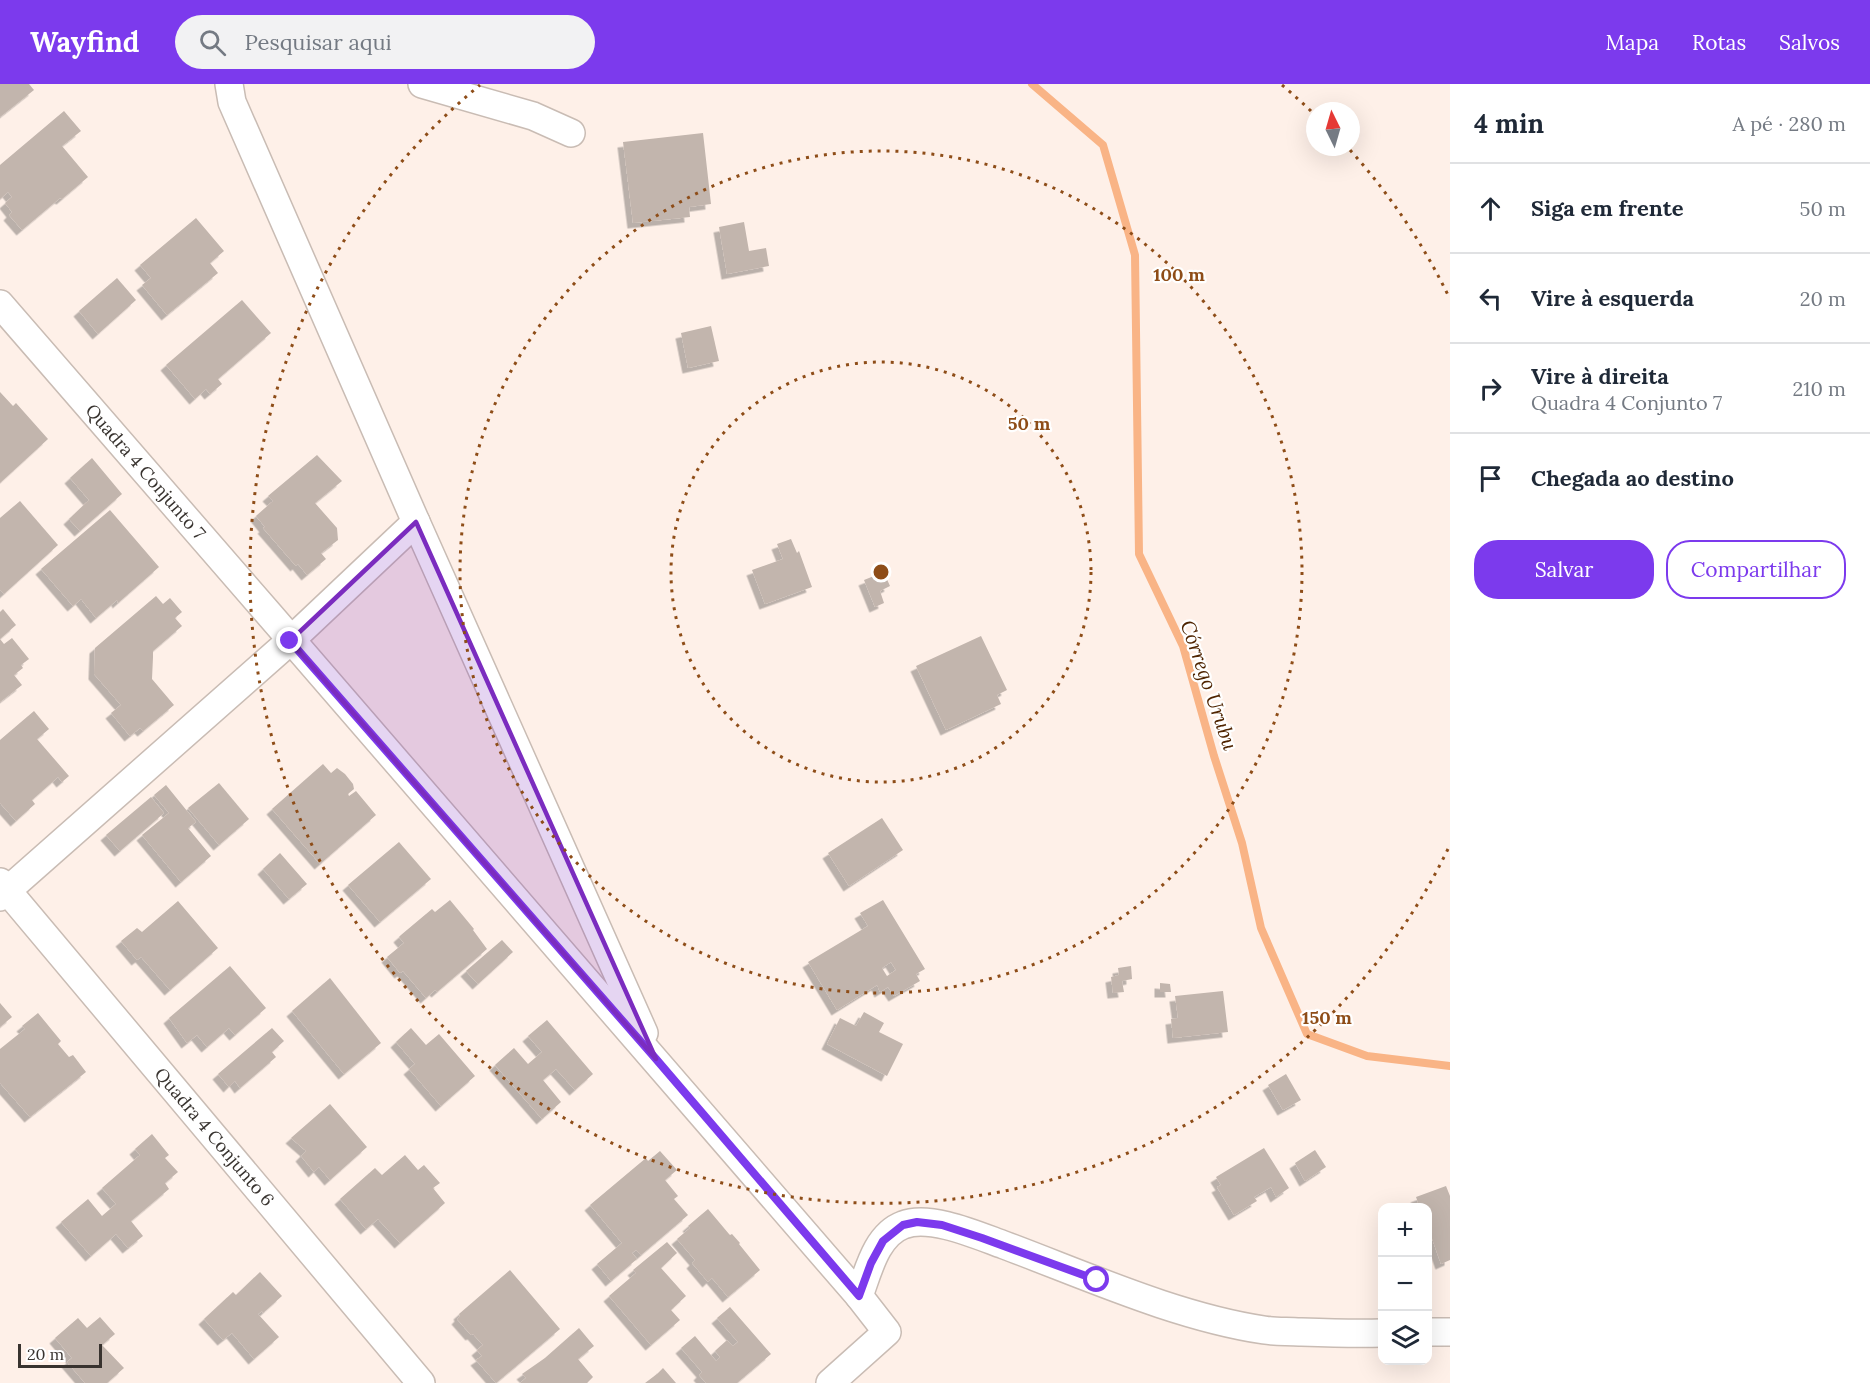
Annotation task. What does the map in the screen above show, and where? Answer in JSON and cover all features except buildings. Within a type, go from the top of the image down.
[{"type":"street","points":[[229,84],[232,102],[416,522],[656,1059]]},
{"type":"street","points":[[422,84],[533,116],[571,133]]},
{"type":"street","name":"Quadra 4 Conjunto 7","points":[[0,304],[290,641],[656,1059],[859,1296],[887,1332],[830,1383]]},
{"type":"street","points":[[2,890],[290,641],[416,522]]},
{"type":"street","name":"Quadra 4 Conjunto 6","points":[[2,890],[421,1383]]},
{"type":"street","points":[[859,1296],[871,1263],[883,1241],[903,1225],[917,1222],[942,1225],[982,1238],[1216,1321],[1266,1330],[1378,1333]]},
{"type":"street","points":[[1432,1332],[1450,1332]]},
{"type":"highlighted area","points":[[416,522],[656,1059],[290,641]]},
{"type":"waterway","name":"Córrego Urubu","points":[[1032,84],[1103,145],[1135,255],[1139,554],[1183,646],[1214,756],[1242,843],[1261,928],[1307,1034],[1367,1056],[1450,1066]]},
{"type":"route","points":[[290,641],[656,1059],[859,1296],[871,1263],[883,1241],[903,1225],[917,1222],[942,1225],[1097,1280]]}]
